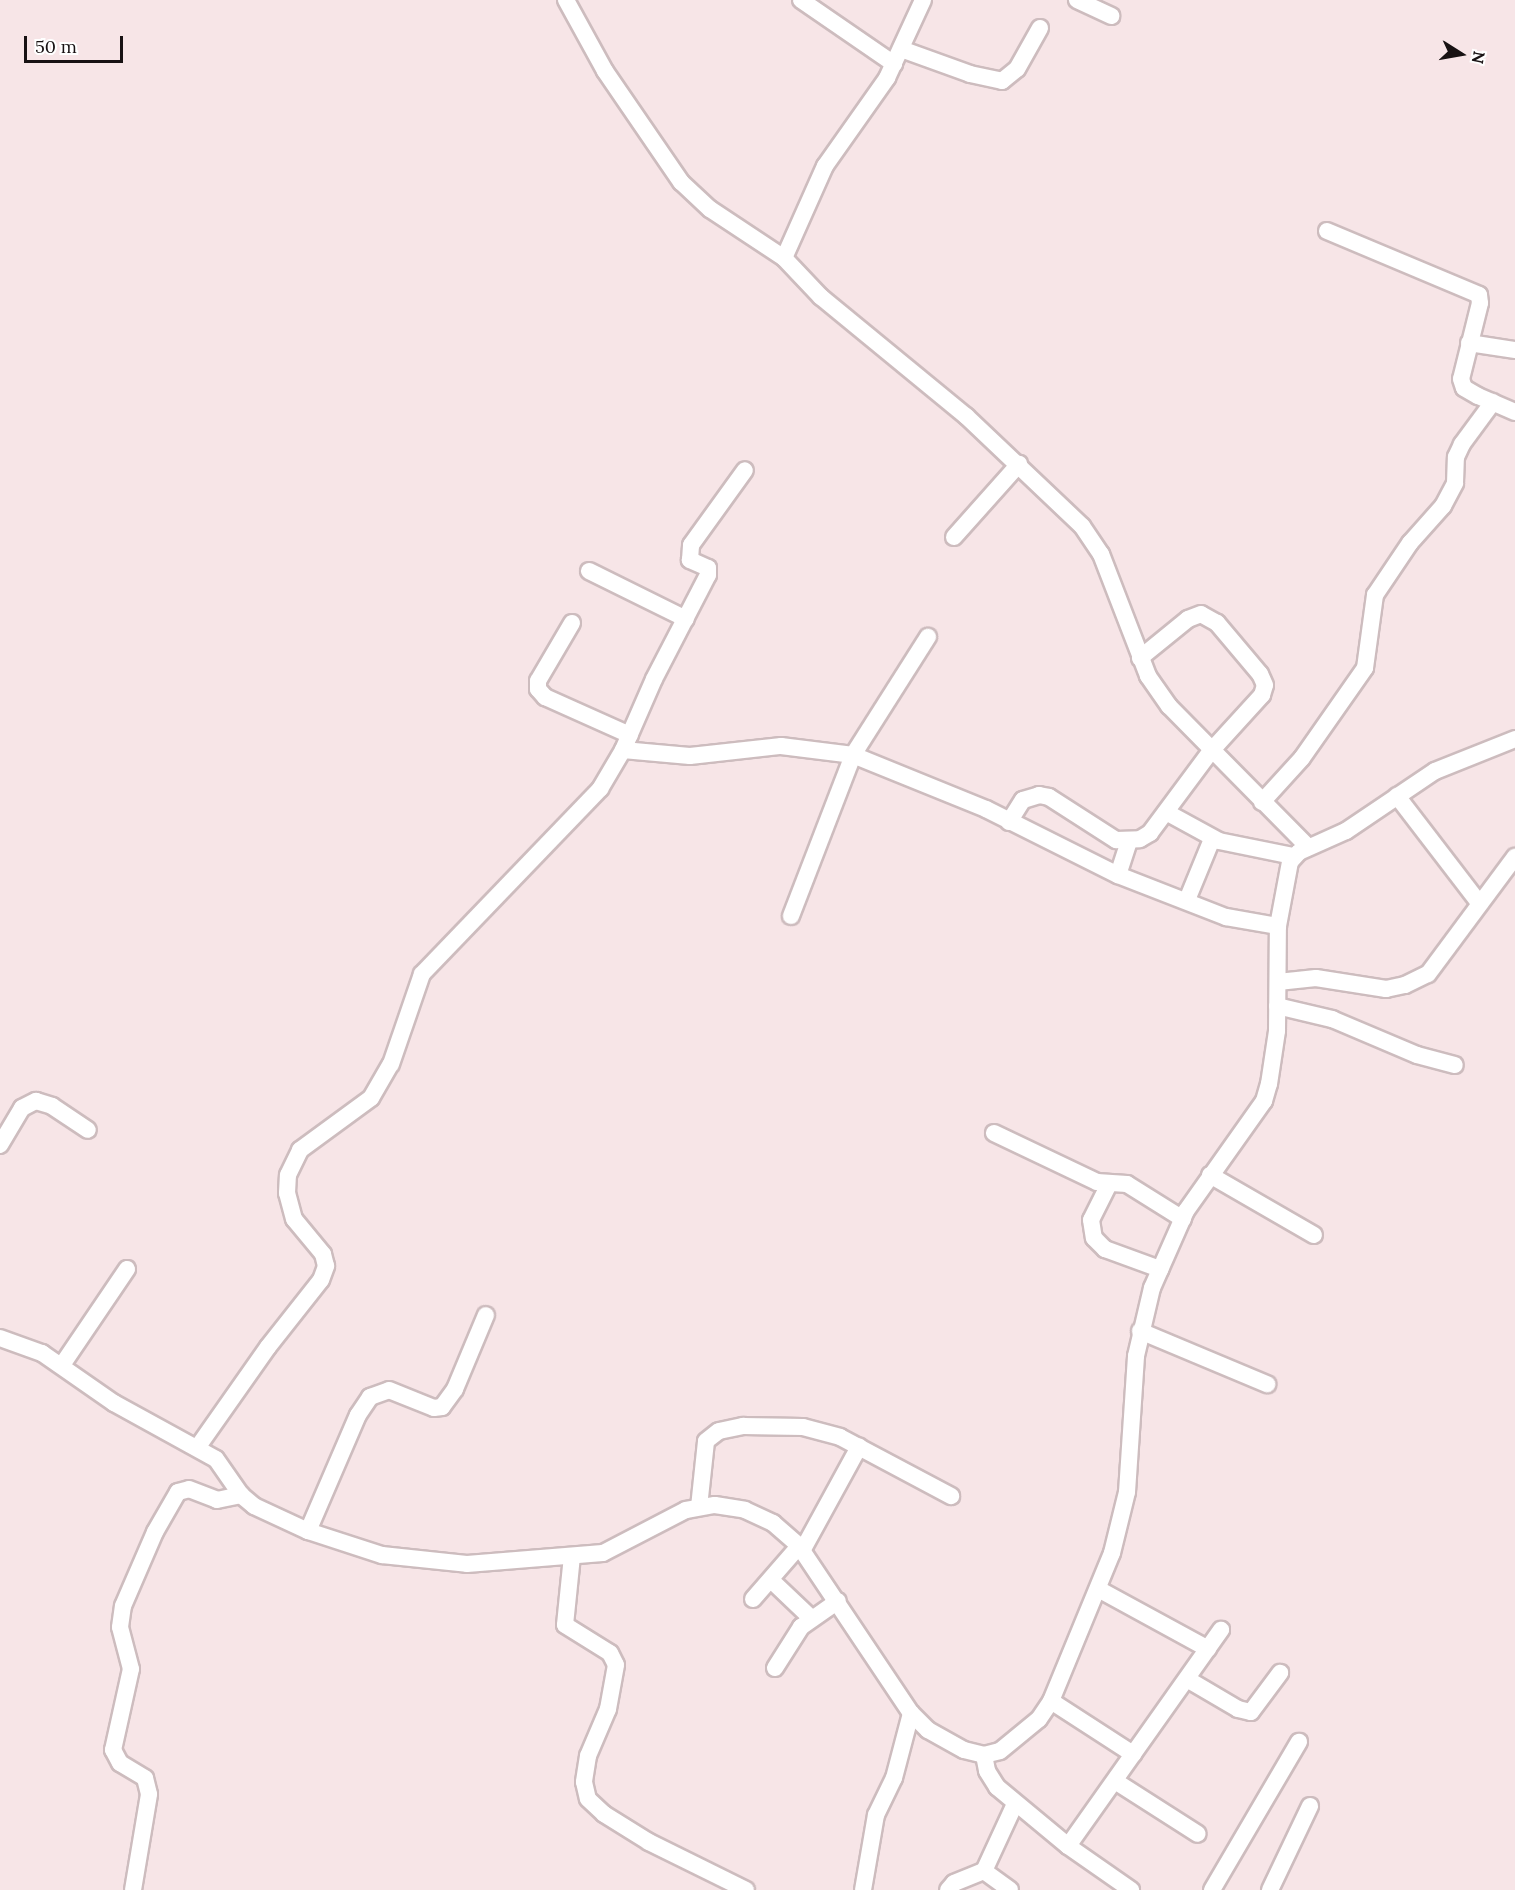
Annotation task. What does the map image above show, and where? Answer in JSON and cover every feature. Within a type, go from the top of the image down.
[{"type":"street","points":[[566,0],[605,71],[681,182],[710,209],[784,258],[821,297],[1018,464],[1082,526],[1101,554],[1140,658],[1169,706],[1308,847]]},
{"type":"street","points":[[801,0],[897,57],[1002,81],[1017,69],[1040,28]]},
{"type":"street","points":[[784,258],[825,166],[897,57],[923,0]]},
{"type":"street","points":[[1077,0],[1111,16]]},
{"type":"street","points":[[1327,231],[1479,295],[1480,303],[1462,364],[1464,388],[1515,412]]},
{"type":"street","points":[[1468,343],[1515,350]]},
{"type":"street","points":[[1262,802],[1302,758],[1365,668],[1375,595],[1410,543],[1443,506],[1455,483],[1456,457],[1462,444],[1493,402]]},
{"type":"street","points":[[954,537],[1018,464]]},
{"type":"street","points":[[198,1448],[268,1347],[321,1280],[326,1266],[323,1254],[294,1219],[287,1193],[288,1175],[300,1150],[370,1098],[391,1064],[422,974],[600,789],[627,742],[708,575],[708,568],[690,560],[688,553],[745,470]]},
{"type":"street","points":[[589,571],[686,619]]},
{"type":"street","points":[[1009,822],[1023,800],[1039,795],[1049,797],[1102,832],[1129,841],[1150,833],[1211,751],[1262,695],[1265,685],[1260,674],[1217,623],[1201,614],[1188,619],[1140,658]]},
{"type":"street","points":[[572,623],[538,681],[538,689],[545,697],[627,742],[690,756],[781,746],[853,755],[1009,822],[1118,875],[1226,917],[1278,926]]},
{"type":"street","points":[[791,916],[853,755],[928,637]]},
{"type":"street","points":[[0,1338],[22,1344],[62,1365],[114,1403],[198,1448],[225,1468],[241,1495],[272,1516],[308,1532],[382,1555],[417,1561],[467,1564],[611,1552],[638,1533],[699,1507],[730,1506],[745,1510],[773,1523],[801,1548],[911,1713],[947,1744],[984,1755],[1010,1747],[1039,1719],[1051,1701],[1100,1590],[1126,1492],[1140,1331],[1160,1269],[1182,1219],[1210,1175],[1264,1101],[1273,1070],[1278,982],[1278,926],[1286,873],[1293,856],[1346,831],[1447,765],[1515,739]]},
{"type":"street","points":[[1397,796],[1479,903]]},
{"type":"street","points":[[1166,812],[1212,838],[1293,856]]},
{"type":"street","points":[[1187,900],[1212,838]]},
{"type":"street","points":[[1118,875],[1129,841]]},
{"type":"street","points":[[1278,982],[1316,978],[1374,989],[1405,986],[1434,968],[1479,903],[1515,857]]},
{"type":"street","points":[[1277,1006],[1332,1019],[1417,1055],[1455,1065]]},
{"type":"street","points":[[0,1145],[22,1108],[36,1101],[51,1106],[88,1130]]},
{"type":"street","points":[[994,1133],[1097,1182],[1127,1184],[1182,1219]]},
{"type":"street","points":[[1210,1175],[1314,1235]]},
{"type":"street","points":[[1109,1184],[1091,1220],[1094,1238],[1106,1249],[1160,1269]]},
{"type":"street","points":[[62,1365],[128,1269]]},
{"type":"street","points":[[308,1532],[358,1414],[370,1397],[389,1390],[434,1408],[442,1407],[455,1389],[486,1315]]},
{"type":"street","points":[[1140,1331],[1267,1384]]},
{"type":"street","points":[[699,1507],[703,1453],[710,1435],[743,1426],[803,1427],[859,1447],[951,1496]]},
{"type":"street","points":[[753,1599],[801,1548],[859,1447]]},
{"type":"street","points":[[133,1890],[149,1794],[145,1778],[120,1763],[113,1750],[131,1669],[120,1628],[123,1606],[155,1532],[178,1492],[189,1489],[217,1500],[241,1495]]},
{"type":"street","points":[[572,1556],[565,1625],[610,1653],[616,1665],[608,1709],[588,1756],[584,1782],[588,1799],[604,1814],[649,1842],[746,1890]]},
{"type":"street","points":[[771,1580],[811,1618]]},
{"type":"street","points":[[1100,1590],[1208,1649]]},
{"type":"street","points":[[775,1668],[794,1634],[811,1618],[838,1601]]},
{"type":"street","points":[[1068,1846],[1221,1630]]},
{"type":"street","points":[[1187,1679],[1238,1709],[1251,1712],[1280,1673]]},
{"type":"street","points":[[1051,1701],[1133,1754]]},
{"type":"street","points":[[862,1890],[876,1815],[894,1778],[911,1713]]},
{"type":"street","points":[[1212,1890],[1299,1742]]},
{"type":"street","points":[[984,1755],[992,1779],[1015,1804],[1068,1846],[1131,1890]]},
{"type":"street","points":[[1115,1781],[1198,1834]]},
{"type":"street","points":[[948,1890],[954,1883],[984,1871],[1015,1804]]},
{"type":"street","points":[[1270,1890],[1310,1806]]},
{"type":"street","points":[[984,1871],[1010,1890]]}]
